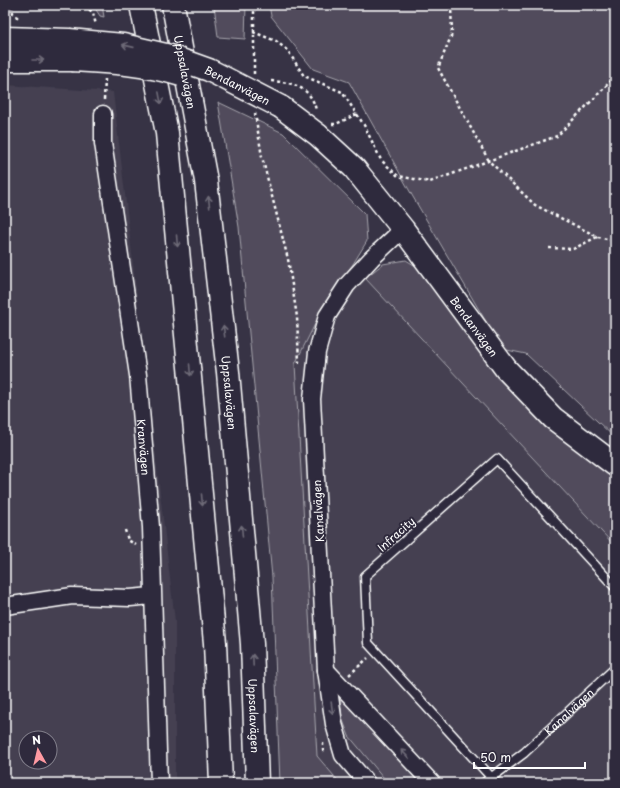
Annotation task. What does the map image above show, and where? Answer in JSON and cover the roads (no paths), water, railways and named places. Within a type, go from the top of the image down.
[{"type":"main road","points":[[141,5],[167,133],[216,643],[220,783]]},
{"type":"main road","name":"Uppsalavägen","points":[[173,5],[206,181],[228,372],[252,644],[257,783]]},
{"type":"main road","name":"Bendanvägen","points":[[5,38],[70,50]]},
{"type":"main road","name":"Bendanvägen","points":[[5,60],[70,50],[123,45],[170,56],[208,70],[318,135],[354,168],[403,229],[506,369],[553,418],[615,465]]},
{"type":"street","name":"Kranvägen","points":[[103,114],[103,143],[138,375],[151,527],[159,783]]},
{"type":"street","name":"Kanalvägen","points":[[367,783],[343,755],[334,724],[326,670],[312,399],[317,352],[327,316],[347,285],[372,258],[403,229]]},
{"type":"street","points":[[5,606],[72,596],[130,598],[152,596]]},
{"type":"street","points":[[326,670],[432,783]]},
{"type":"lane","name":"Infracity","points":[[491,777],[368,643],[365,576],[497,459],[615,587]]},
{"type":"lane","name":"Kanalvägen","points":[[484,783],[524,753],[612,671],[615,670]]}]
